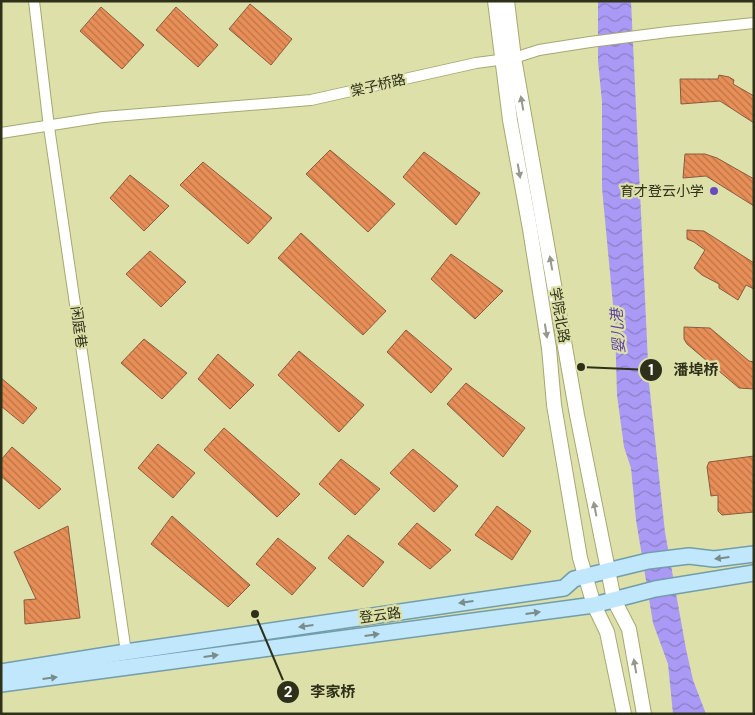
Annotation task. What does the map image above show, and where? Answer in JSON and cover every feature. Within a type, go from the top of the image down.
[{"type":"main road","name":"学院北路","points":[[494,1],[542,207],[576,415],[604,553],[614,600],[629,630],[644,714]]},
{"type":"main road","name":"学院北路","points":[[507,1],[510,120],[549,348],[554,405],[580,558],[594,605],[607,632],[624,714]]},
{"type":"main road","name":"登云路","points":[[1,672],[564,588],[574,579],[586,575],[648,561],[690,556],[714,559],[754,554]]},
{"type":"main road","name":"登云路","points":[[1,684],[594,605],[655,589],[754,573]]},
{"type":"street","name":"闲庭巷","points":[[34,1],[49,127],[126,652]]},
{"type":"street","name":"棠子桥路","points":[[1,133],[104,118],[311,100],[476,63],[508,59],[540,50],[668,32],[754,24]]},
{"type":"water","name":"婴儿港","points":[[598,1],[631,1],[649,383],[665,532],[686,649],[693,680],[706,714],[673,714],[668,664],[653,623],[636,520],[631,468],[624,447],[617,395],[615,326],[602,188],[602,102],[598,61]]},
{"type":"building","points":[[250,4],[292,39],[271,65],[229,29]]},
{"type":"building","points":[[101,7],[144,45],[122,69],[80,31]]},
{"type":"building","points":[[176,7],[218,45],[198,67],[156,30]]},
{"type":"building","points":[[719,75],[734,80],[733,84],[754,96],[754,123],[720,101],[681,104],[680,79],[718,79]]},
{"type":"building","points":[[330,150],[395,204],[368,232],[306,174]]},
{"type":"building","points":[[424,152],[480,193],[456,225],[403,177]]},
{"type":"building","points":[[685,154],[705,154],[717,158],[754,179],[754,206],[706,176],[683,178]]},
{"type":"building","points":[[203,162],[272,218],[248,244],[180,185]]},
{"type":"building","points":[[130,175],[169,206],[144,231],[110,198]]},
{"type":"building","points":[[687,230],[704,231],[754,263],[754,289],[746,285],[738,300],[719,288],[719,284],[702,275],[694,268],[705,250],[687,239]]},
{"type":"building","points":[[301,233],[386,311],[363,335],[278,258]]},
{"type":"building","points":[[150,251],[186,282],[161,307],[126,274]]},
{"type":"building","points":[[451,254],[503,291],[475,319],[431,279]]},
{"type":"building","points":[[684,327],[710,328],[749,361],[754,362],[754,389],[739,388],[687,344],[684,339]]},
{"type":"building","points":[[406,330],[452,369],[431,393],[387,352]]},
{"type":"building","points":[[144,339],[187,373],[162,399],[121,363]]},
{"type":"building","points":[[299,351],[364,405],[339,432],[278,375]]},
{"type":"building","points":[[218,354],[254,385],[230,409],[198,379]]},
{"type":"building","points":[[1,378],[37,408],[23,424],[1,406]]},
{"type":"building","points":[[466,383],[525,428],[503,457],[447,404]]},
{"type":"building","points":[[224,428],[300,494],[277,517],[204,450]]},
{"type":"building","points":[[158,444],[195,473],[173,498],[138,468]]},
{"type":"building","points":[[12,447],[61,489],[39,509],[1,476],[1,460]]},
{"type":"building","points":[[413,449],[458,486],[434,512],[390,473]]},
{"type":"building","points":[[754,456],[754,512],[722,515],[718,511],[718,495],[711,496],[707,467],[709,462]]},
{"type":"building","points":[[341,459],[380,489],[355,515],[319,484]]},
{"type":"building","points":[[497,506],[531,531],[512,560],[475,535]]},
{"type":"building","points":[[172,516],[250,585],[228,607],[151,544]]},
{"type":"building","points":[[417,523],[451,550],[430,569],[398,544]]},
{"type":"building","points":[[68,526],[80,618],[25,624],[24,600],[36,599],[14,552]]},
{"type":"building","points":[[348,535],[384,562],[363,587],[328,558]]},
{"type":"building","points":[[278,538],[316,568],[292,595],[256,564]]},
{"type":"place","name":"育才登云小学","points":[[714,191]]},
{"type":"place","name":"潘埠桥","points":[[581,367]]},
{"type":"place","name":"李家桥","points":[[255,614]]}]
